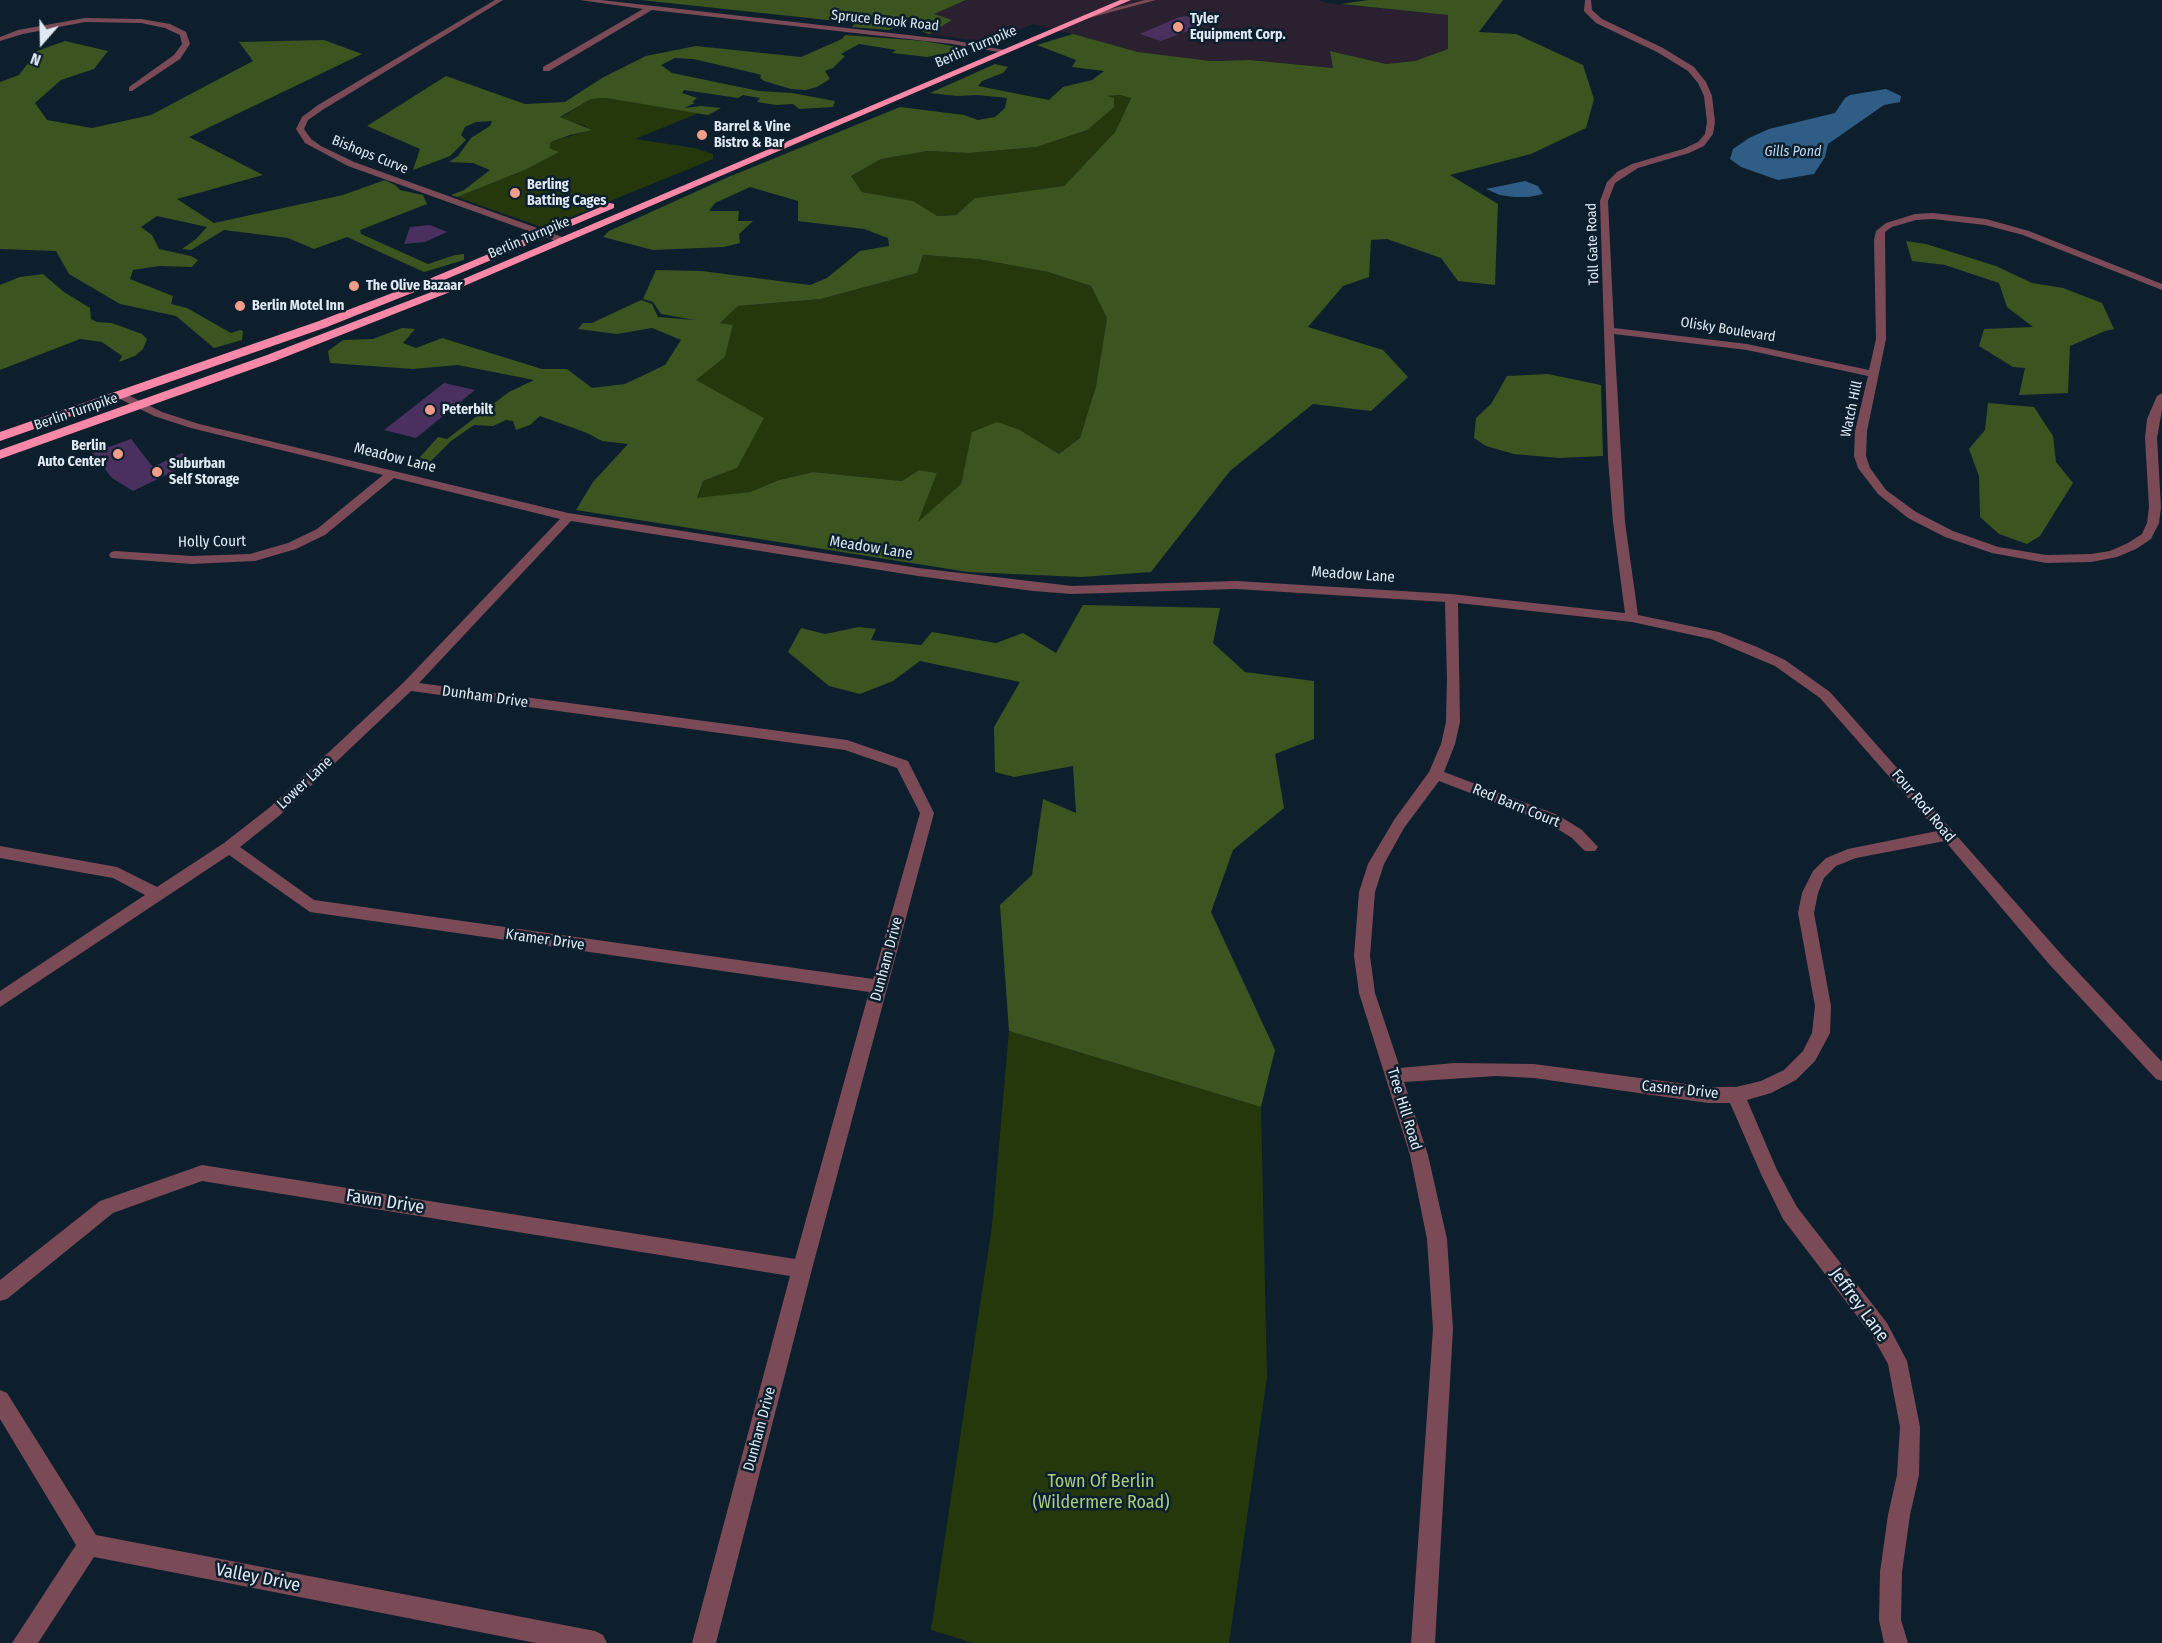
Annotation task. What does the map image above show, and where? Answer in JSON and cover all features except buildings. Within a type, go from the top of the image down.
[{"type":"highway","points":[[1048,23],[1103,0]]},
{"type":"highway","name":"Berlin Turnpike","points":[[0,455],[392,311],[1127,0]]},
{"type":"highway","name":"Berlin Turnpike","points":[[926,73],[1007,39]]},
{"type":"highway","name":"Berlin Turnpike","points":[[0,437],[323,324],[620,202]]},
{"type":"street","name":"Bishops Curve","points":[[500,0],[321,107],[305,119],[300,129],[313,145],[351,164],[562,240]]},
{"type":"street","name":"Spruce Brook Road","points":[[583,0],[989,47],[1005,51]]},
{"type":"street","points":[[1085,17],[1153,0]]},
{"type":"street","name":"Toll Gate Road","points":[[1588,0],[1588,10],[1599,21],[1660,50],[1691,69],[1702,82],[1708,96],[1711,122],[1709,134],[1701,144],[1686,151],[1635,166],[1620,174],[1607,191],[1603,215],[1616,493],[1632,618]]},
{"type":"street","points":[[546,69],[650,8]]},
{"type":"street","points":[[0,39],[21,32],[85,20],[141,21],[166,26],[183,34],[186,44],[177,57],[132,88]]},
{"type":"street","name":"Watch Hill","points":[[2162,287],[2005,226],[1948,216],[1903,220],[1881,231],[1879,240],[1881,339],[1862,431],[1860,456],[1864,468],[1882,492],[1912,515],[1949,534],[1996,550],[2046,559],[2091,558],[2113,554],[2132,546],[2146,536],[2153,523],[2155,507],[2151,438],[2153,419],[2162,396]]},
{"type":"street","name":"Olisky Boulevard","points":[[1609,334],[1663,339],[1787,359],[1874,378]]},
{"type":"street","name":"Meadow Lane","points":[[122,396],[195,426],[568,518],[918,572],[1033,587],[1111,591],[1236,585],[1451,598],[1632,618]]},
{"type":"street","name":"Holly Court","points":[[115,555],[192,560],[251,558],[292,546],[321,532],[392,474]]},
{"type":"street","name":"Lower Lane","points":[[0,1000],[229,847],[274,812],[408,686],[568,518]]},
{"type":"street","name":"Tree Hill Road","points":[[1423,1643],[1443,1329],[1437,1239],[1419,1155],[1367,993],[1362,956],[1367,892],[1376,864],[1399,824],[1436,774],[1448,744],[1453,722],[1451,598]]},
{"type":"street","name":"Four Rod Road","points":[[1632,618],[1714,635],[1752,650],[1804,679],[1844,715],[2055,959],[2162,1074]]},
{"type":"street","name":"Dunham Drive","points":[[408,686],[848,745],[903,765],[927,813],[802,1269],[704,1643]]},
{"type":"street","name":"Red Barn Court","points":[[1436,774],[1553,819],[1577,834],[1590,847]]},
{"type":"street","name":"Casner Drive","points":[[1395,1076],[1454,1070],[1534,1071],[1708,1095],[1736,1095],[1765,1088],[1790,1075],[1809,1056],[1821,1033],[1823,1006],[1806,914],[1810,893],[1818,876],[1831,862],[1853,853],[1947,835]]},
{"type":"street","name":"Kramer Drive","points":[[229,847],[310,906],[879,987]]},
{"type":"street","points":[[0,852],[117,873],[157,895]]},
{"type":"street","name":"Jeffrey Lane","points":[[1736,1095],[1770,1174],[1790,1212],[1880,1330],[1897,1361],[1910,1427],[1908,1475],[1890,1572],[1890,1620],[1896,1643]]},
{"type":"street","name":"Fawn Drive","points":[[0,1292],[107,1207],[202,1173],[802,1269]]},
{"type":"street","points":[[0,1400],[89,1545],[24,1643]]},
{"type":"street","name":"Valley Drive","points":[[89,1545],[595,1643]]},
{"type":"shaded area","points":[[967,0],[1319,0],[1326,3],[1449,15],[1448,49],[1415,61],[1386,64],[1330,51],[1334,68],[1250,60],[1211,61],[1138,52],[1034,24],[995,39],[980,41],[929,34],[951,21],[933,14]]},
{"type":"green space","points":[[641,0],[966,0],[934,14],[952,20],[929,34],[923,32],[928,24],[923,21],[908,20],[889,30],[852,27],[855,23]]},
{"type":"green space","points":[[1368,0],[1503,0],[1479,32],[1516,34],[1583,65],[1594,99],[1586,128],[1531,154],[1450,175],[1498,204],[1495,285],[1458,281],[1441,258],[1387,239],[1371,240],[1369,277],[1343,286],[1308,327],[1383,350],[1408,377],[1371,411],[1313,404],[1230,471],[1151,572],[1081,577],[968,572],[576,510],[593,482],[628,444],[602,441],[587,433],[540,416],[530,425],[516,430],[513,421],[506,420],[493,426],[474,425],[451,441],[425,467],[412,466],[438,437],[447,439],[509,392],[534,380],[458,365],[413,369],[330,363],[328,351],[343,340],[373,339],[402,328],[415,329],[403,343],[416,348],[442,338],[542,369],[567,369],[592,388],[625,384],[665,365],[681,340],[652,328],[617,334],[578,329],[583,323],[592,323],[641,300],[652,304],[658,317],[695,320],[661,314],[653,302],[643,299],[656,270],[702,271],[810,285],[827,278],[860,251],[889,246],[888,238],[864,229],[798,221],[798,201],[750,187],[715,203],[709,211],[739,211],[738,221],[753,221],[739,234],[740,243],[724,247],[653,250],[603,237],[609,231],[726,178],[900,107],[964,115],[978,120],[995,117],[1005,108],[1007,98],[930,93],[995,64],[1008,67],[1003,73],[982,81],[978,86],[1049,100],[1063,87],[1092,80],[1104,71],[1072,67],[1076,60],[1037,45],[1073,34],[1138,52],[1211,61],[1250,60],[1333,68],[1330,51],[1386,64],[1415,61],[1448,49],[1448,15],[1341,4]],"holes":[[[1121,95],[1131,98],[1115,132],[1064,186],[975,198],[956,215],[937,216],[913,201],[862,192],[851,176],[881,159],[928,151],[969,153],[1037,147],[1087,130],[1114,107],[1114,98],[1107,96]],[[923,255],[978,259],[1048,272],[1091,286],[1107,318],[1096,386],[1080,438],[1059,454],[1020,430],[997,422],[972,432],[961,484],[918,522],[937,473],[919,470],[902,481],[813,472],[779,480],[750,492],[697,498],[703,481],[737,468],[764,418],[696,380],[725,357],[733,325],[720,323],[738,306],[821,299],[917,273]]]},
{"type":"green space","points":[[845,35],[924,41],[958,47],[947,53],[927,57],[892,53],[896,50],[859,44],[841,54],[845,56],[833,68],[825,71],[830,79],[817,87],[806,90],[791,89],[764,81],[760,78],[761,75],[754,73],[693,59],[675,58],[661,65],[672,73],[759,91],[792,93],[835,101],[833,107],[799,109],[793,104],[776,105],[757,102],[760,98],[743,95],[738,98],[684,90],[682,93],[697,98],[692,102],[695,103],[684,108],[701,106],[721,108],[708,115],[606,98],[591,99],[560,117],[592,130],[551,142],[549,148],[559,152],[525,170],[457,197],[451,195],[464,190],[490,170],[473,163],[449,162],[458,156],[471,138],[490,126],[492,121],[476,122],[465,127],[461,135],[466,140],[450,156],[413,170],[420,149],[367,126],[446,76],[525,104],[565,102],[602,78],[646,56],[696,46],[801,57],[842,39]]},
{"type":"green space","points":[[324,40],[362,54],[189,137],[263,175],[177,199],[214,223],[343,195],[385,180],[400,190],[423,195],[427,204],[360,230],[361,234],[428,264],[464,254],[464,260],[424,272],[347,237],[314,249],[288,238],[224,230],[191,250],[182,249],[207,227],[157,216],[141,227],[152,235],[159,249],[191,256],[198,260],[192,267],[159,266],[133,270],[130,279],[173,296],[171,304],[187,308],[231,333],[243,331],[242,340],[214,348],[176,316],[120,304],[69,274],[56,251],[0,249],[0,82],[19,75],[37,51],[65,41],[108,51],[94,69],[61,80],[35,103],[47,120],[92,128],[151,115],[253,61],[239,42]]},
{"type":"green space","points":[[1104,96],[1131,97],[1115,132],[1064,186],[975,198],[956,215],[936,216],[912,201],[862,192],[851,176],[881,159],[928,151],[969,153],[1037,147],[1087,130]]},
{"type":"green space","points":[[606,98],[699,113],[635,139],[694,148],[713,154],[713,159],[544,228],[457,197],[525,170],[558,152],[548,148],[551,142],[590,130],[585,126],[560,118],[591,99]]},
{"type":"green space","points":[[1906,241],[1926,244],[1996,266],[2032,283],[2063,288],[2102,303],[2114,329],[2070,346],[2068,393],[2019,395],[2025,368],[2013,367],[1979,346],[1984,329],[2033,327],[2007,307],[1999,283],[1945,265],[1912,261]]},
{"type":"green space","points":[[923,255],[978,259],[1048,272],[1091,286],[1107,318],[1096,386],[1080,438],[1059,454],[1020,430],[973,432],[961,484],[917,524],[937,473],[919,470],[902,481],[813,472],[779,480],[750,492],[697,499],[703,481],[737,468],[695,380],[725,357],[733,325],[719,323],[738,306],[821,299],[917,273]]},
{"type":"green space","points":[[43,274],[64,292],[90,308],[91,319],[97,322],[112,323],[142,334],[147,339],[143,349],[135,356],[119,362],[122,356],[102,342],[80,339],[0,370],[0,285],[20,277]]},
{"type":"green space","points":[[1548,374],[1601,385],[1603,456],[1559,458],[1514,454],[1486,446],[1474,438],[1476,418],[1491,404],[1507,376]]},
{"type":"green space","points":[[1988,403],[2034,407],[2053,436],[2056,462],[2073,483],[2040,536],[2027,544],[1999,534],[1980,517],[1979,476],[1969,449],[1985,430]]},
{"type":"green space","points":[[1083,605],[1220,608],[1213,643],[1245,672],[1314,681],[1314,739],[1275,754],[1284,808],[1233,850],[1211,912],[1275,1050],[1261,1107],[1009,1031],[1000,905],[1032,875],[1043,799],[1076,813],[1073,766],[1014,777],[995,772],[994,727],[1020,682],[920,661],[893,681],[860,694],[829,686],[788,652],[801,628],[825,634],[859,627],[876,629],[871,640],[921,645],[932,632],[996,643],[1023,633],[1056,653]]},
{"type":"green space","name":"Town Of Berlin (Wildermere Road)","points":[[1009,1031],[1261,1107],[1267,1377],[1229,1643],[973,1643],[931,1630],[992,1226]]},
{"type":"water","name":"Gills Pond","points":[[1886,89],[1901,96],[1900,102],[1884,105],[1828,144],[1825,157],[1814,174],[1778,180],[1741,167],[1730,159],[1733,149],[1749,138],[1769,129],[1835,113],[1845,98],[1850,95]]},
{"type":"water","points":[[1525,181],[1538,186],[1543,194],[1514,197],[1500,195],[1486,189]]},
{"type":"place","name":"Tyler Equipment Corp.","points":[[1178,27]]},
{"type":"place","name":"Barrel & Vine Bistro & Bar","points":[[702,135]]},
{"type":"place","name":"Berling Batting Cages","points":[[515,193]]},
{"type":"place","name":"The Olive Bazaar","points":[[354,286]]},
{"type":"place","name":"Berlin Motel Inn","points":[[240,306]]},
{"type":"place","name":"Peterbilt","points":[[430,410]]},
{"type":"place","name":"Berlin Auto Center","points":[[118,454]]},
{"type":"place","name":"Suburban Self Storage","points":[[157,472]]}]
